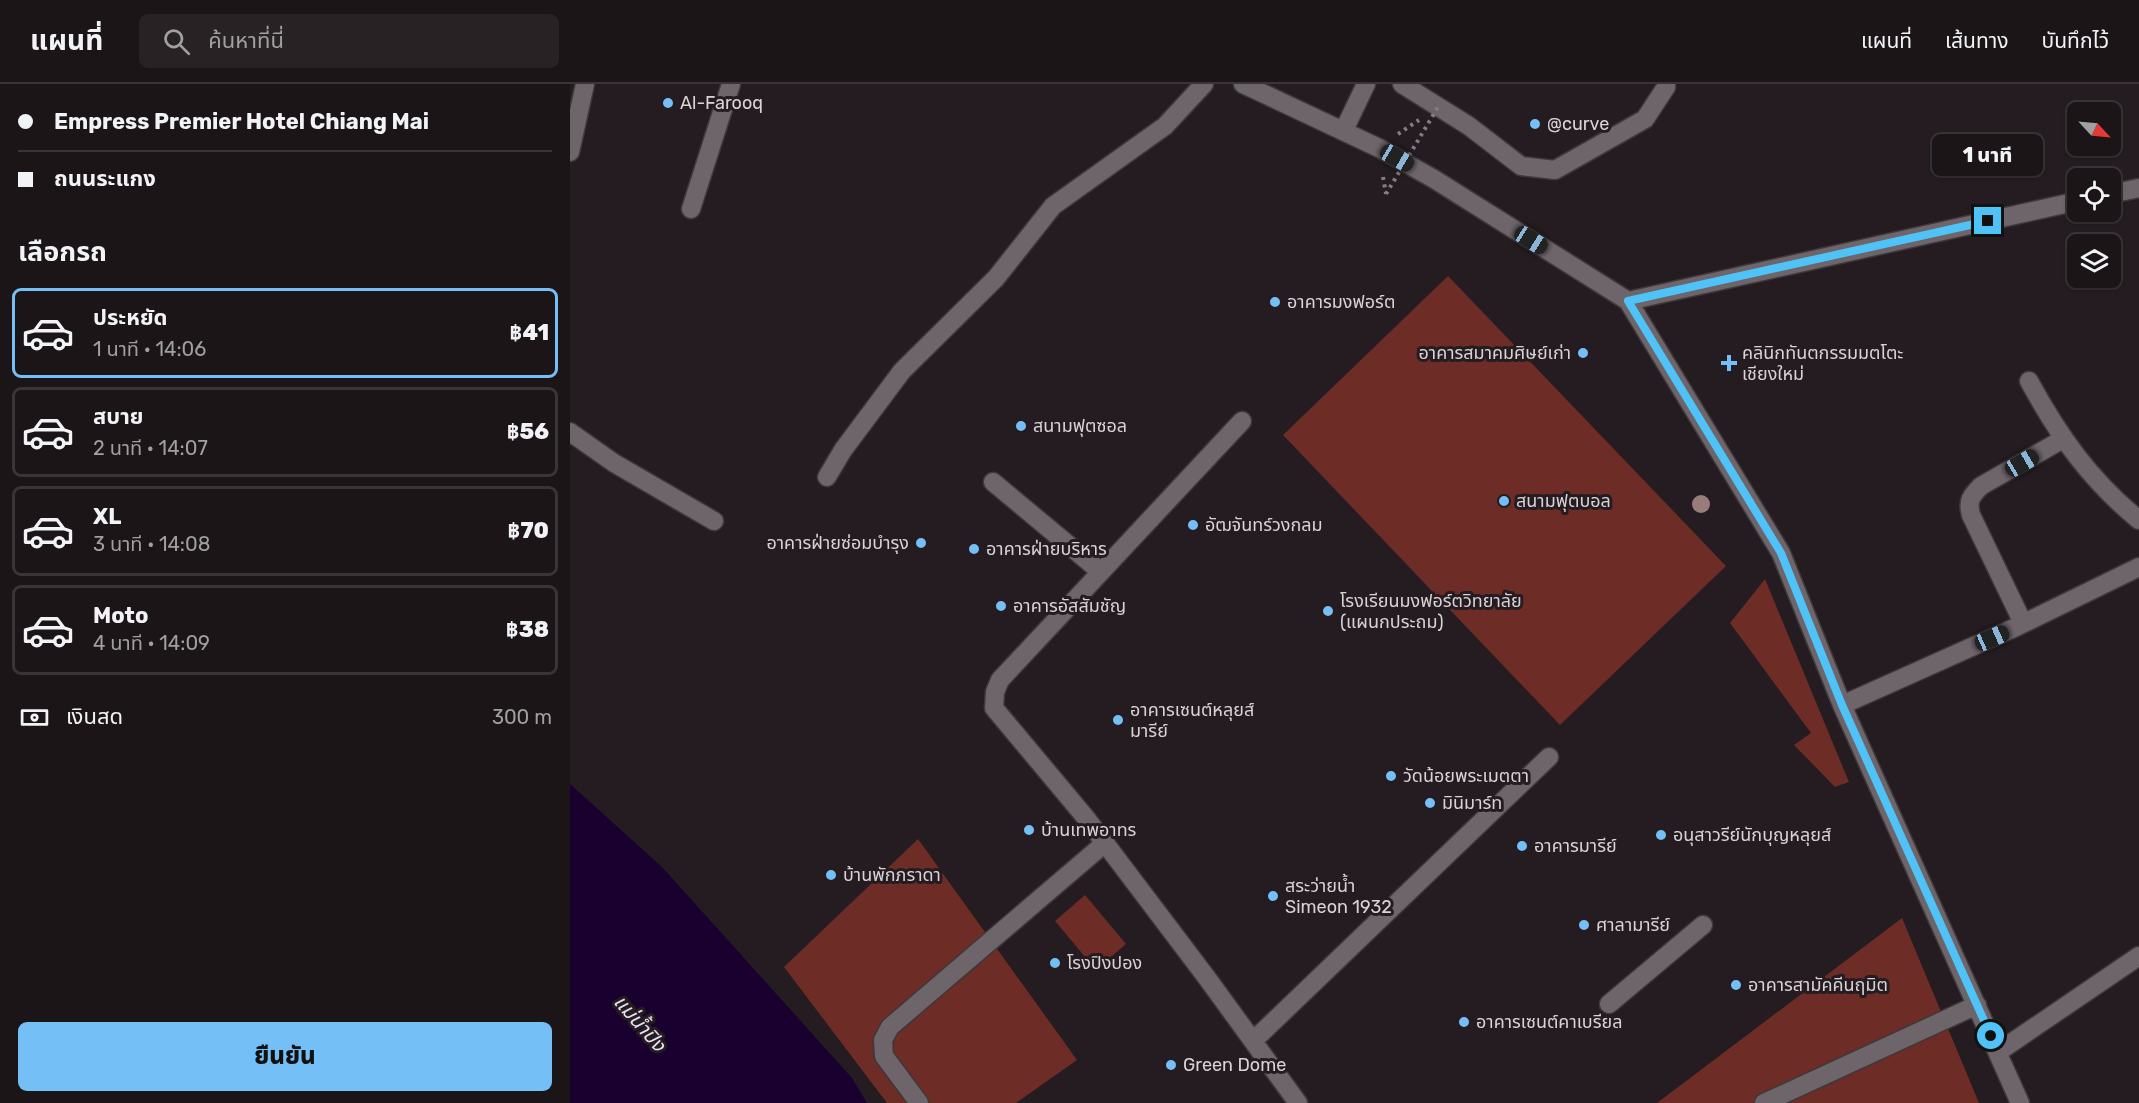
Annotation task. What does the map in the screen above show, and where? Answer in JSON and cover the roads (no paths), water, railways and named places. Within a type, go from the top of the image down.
[{"type":"street","points":[[570,152],[585,84]]},
{"type":"street","points":[[691,209],[731,84]]},
{"type":"street","points":[[827,477],[843,450],[902,371],[996,278],[1053,206],[1165,126],[1204,84]]},
{"type":"street","points":[[1243,84],[1379,148],[1434,179],[1628,301],[1781,553],[1842,705],[2020,1103]]},
{"type":"street","points":[[1344,130],[1366,84]]},
{"type":"street","points":[[1402,84],[1469,126],[1521,166],[1555,170],[1645,119],[1666,84]]},
{"type":"street","points":[[2121,192],[2139,188]]},
{"type":"street","points":[[1628,301],[2067,203]]},
{"type":"street","points":[[2029,381],[2062,439],[2097,481],[2139,520]]},
{"type":"street","points":[[1242,421],[1000,680],[995,692],[994,708],[1105,843],[1298,1103]]},
{"type":"street","points":[[570,432],[614,463],[714,521]]},
{"type":"street","points":[[2023,623],[1971,515],[1969,502],[1971,496],[1981,486],[2062,439]]},
{"type":"street","points":[[993,482],[1101,572]]},
{"type":"street","points":[[1842,705],[2023,623],[2139,567]]},
{"type":"street","points":[[1253,1041],[1549,757]]},
{"type":"street","points":[[919,1103],[884,1056],[883,1040],[890,1027],[1105,843]]},
{"type":"street","points":[[1609,1004],[1703,925]]},
{"type":"street","points":[[1998,1052],[2139,956]]},
{"type":"street","points":[[1774,1100],[1977,1005]]},
{"type":"water","name":"แม่น้ำปิง","points":[[570,784],[662,867],[852,1078],[867,1103],[570,1103]]},
{"type":"place","name":"Al-Farooq","points":[[668,103]]},
{"type":"place","name":"@curve","points":[[1535,124]]},
{"type":"place","name":"อาคารมงฟอร์ต","points":[[1275,302]]},
{"type":"place","name":"อาคารสมาคมศิษย์เก่า","points":[[1583,353]]},
{"type":"place","name":"คลินิกทันตกรรมมตโตะ เชียงใหม่","points":[[1729,363]]},
{"type":"place","name":"สนามฟุตซอล","points":[[1021,426]]},
{"type":"place","name":"สนามฟุตบอล","points":[[1504,501]]},
{"type":"place","name":"อัฒจันทร์วงกลม","points":[[1193,525]]},
{"type":"place","name":"อาคารฝ่ายซ่อมบำรุง","points":[[921,543]]},
{"type":"place","name":"อาคารฝ่ายบริหาร","points":[[974,549]]},
{"type":"place","name":"อาคารอัสสัมชัญ","points":[[1001,606]]},
{"type":"place","name":"โรงเรียนมงฟอร์ตวิทยาลัย (แผนกประถม)","points":[[1328,611]]},
{"type":"place","name":"อาคารเซนต์หลุยส์ มารีย์","points":[[1118,720]]},
{"type":"place","name":"วัดน้อยพระเมตตา","points":[[1391,776]]},
{"type":"place","name":"มินิมาร์ท","points":[[1430,803]]},
{"type":"place","name":"บ้านเทพอาทร","points":[[1029,830]]},
{"type":"place","name":"อนุสาวรีย์นักบุญหลุยส์","points":[[1661,835]]},
{"type":"place","name":"อาคารมารีย์","points":[[1522,846]]},
{"type":"place","name":"บ้านพักภราดา","points":[[831,875]]},
{"type":"place","name":"สระว่ายน้ำ Simeon 1932","points":[[1273,896]]},
{"type":"place","name":"ศาลามารีย์","points":[[1584,925]]},
{"type":"place","name":"โรงปิงปอง","points":[[1055,963]]},
{"type":"place","name":"อาคารสามัคคีนฤมิต","points":[[1736,985]]},
{"type":"place","name":"อาคารเซนต์คาเบรียล","points":[[1464,1022]]},
{"type":"place","name":"Green Dome","points":[[1171,1065]]}]
